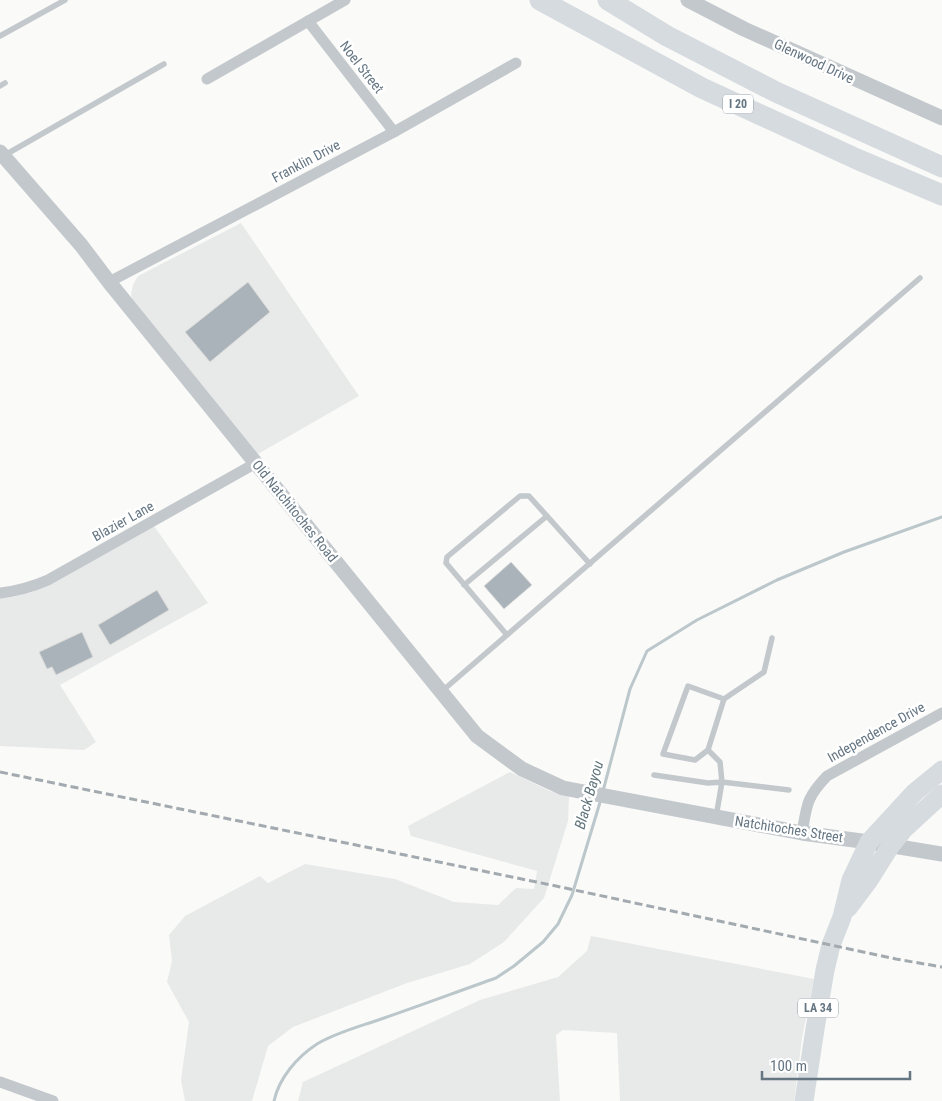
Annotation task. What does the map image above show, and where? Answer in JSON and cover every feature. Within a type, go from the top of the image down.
[{"type":"highway","name":"I 20","points":[[540,0],[702,88],[859,160],[942,195]]},
{"type":"highway","name":"I 20","points":[[608,0],[668,36],[776,92],[942,167]]},
{"type":"highway","points":[[864,132],[942,160]]},
{"type":"main road","name":"LA 34","points":[[804,1101],[825,970],[831,945],[842,917],[851,880],[869,842],[915,792],[942,770]]},
{"type":"main road","name":"LA 34","points":[[842,917],[904,829],[942,794]]},
{"type":"street","points":[[206,79],[345,0]]},
{"type":"street","name":"Glenwood Drive","points":[[688,0],[744,29],[942,118]]},
{"type":"street","name":"Noel Street","points":[[308,21],[394,132]]},
{"type":"street","name":"Franklin Drive","points":[[109,282],[394,132],[516,62]]},
{"type":"street","name":"Old Natchitoches Road","points":[[2,154],[81,245],[477,736],[522,769],[563,788],[636,802]]},
{"type":"street","name":"Blazier Lane","points":[[0,593],[26,589],[48,580],[256,463]]},
{"type":"street","name":"Independence Drive","points":[[802,833],[808,801],[816,788],[828,776],[942,713]]},
{"type":"street","name":"Natchitoches Street","points":[[636,802],[802,833],[942,854]]},
{"type":"street","points":[[0,1082],[53,1101]]},
{"type":"lane","points":[[0,36],[65,0]]},
{"type":"lane","points":[[2,154],[164,64]]},
{"type":"lane","points":[[441,692],[920,278]]},
{"type":"lane","points":[[507,635],[446,563],[447,558],[520,496],[529,496],[590,564]]},
{"type":"lane","points":[[464,585],[547,516]]},
{"type":"lane","points":[[724,699],[688,686],[663,754],[695,760],[708,750],[724,699],[764,672],[772,638]]},
{"type":"lane","points":[[708,750],[720,762],[722,782],[716,817]]},
{"type":"lane","points":[[654,775],[708,783],[722,782],[788,790]]},
{"type":"shaded area","points":[[241,223],[359,396],[258,454],[133,303],[131,294],[138,276]]},
{"type":"shaded area","points":[[154,526],[208,603],[60,685],[96,742],[84,750],[0,746],[0,598],[32,592],[54,583]]},
{"type":"shaded area","points":[[510,772],[550,791],[569,797],[568,821],[544,898],[504,942],[470,964],[407,983],[293,1027],[268,1046],[252,1101],[185,1101],[181,1080],[189,1022],[167,982],[172,961],[169,935],[185,916],[260,876],[268,883],[305,864],[395,879],[454,902],[498,905],[516,888],[534,889],[537,871],[411,836],[408,826]]},
{"type":"shaded area","points":[[591,936],[814,979],[802,1038],[794,1101],[620,1101],[617,1033],[563,1030],[556,1035],[560,1101],[298,1101],[303,1082],[480,1000],[558,977],[587,951]]},
{"type":"building","points":[[248,282],[270,312],[210,362],[185,332]]},
{"type":"building","points":[[511,562],[532,585],[504,609],[484,586]]},
{"type":"building","points":[[157,590],[169,610],[110,645],[98,625]]},
{"type":"building","points":[[82,632],[93,657],[56,675],[52,667],[47,669],[39,652]]},
{"type":"waterway","name":"Black Bayou","points":[[603,791],[630,689],[647,651],[697,620],[777,580],[844,552],[942,517]]},
{"type":"waterway","name":"Black Bayou","points":[[274,1101],[276,1092],[290,1069],[317,1044],[341,1033],[496,978],[543,942],[558,924],[572,895],[601,799]]},
{"type":"railway","points":[[0,772],[942,967]]}]
